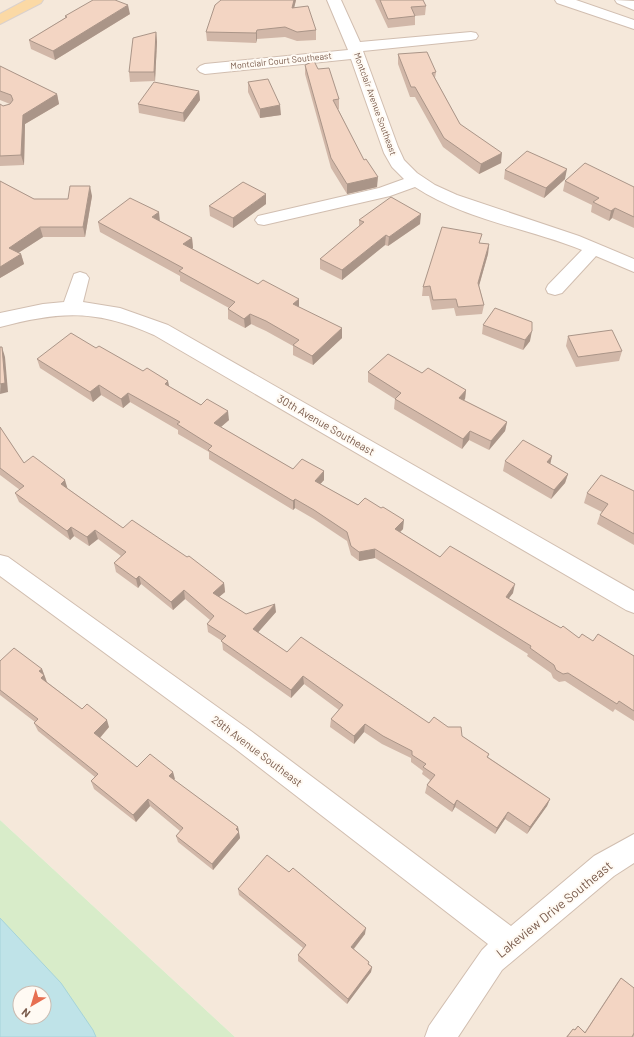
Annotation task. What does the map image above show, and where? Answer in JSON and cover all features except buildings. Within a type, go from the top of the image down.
[{"type":"main road","points":[[0,20],[36,0]]},
{"type":"street","name":"Montclair Avenue Southeast","points":[[334,0],[355,51],[397,163],[415,181],[431,190],[457,201],[566,237],[634,266]]},
{"type":"street","points":[[562,0],[634,25]]},
{"type":"street","points":[[622,0],[634,6]]},
{"type":"street","name":"Montclair Court Southeast","points":[[206,69],[471,36]]},
{"type":"street","points":[[264,220],[384,192],[415,181]]},
{"type":"street","points":[[555,289],[593,249]]},
{"type":"street","points":[[72,307],[80,278]]},
{"type":"street","name":"30th Avenue Southeast","points":[[0,320],[51,308],[95,308],[121,313],[161,330],[634,603]]},
{"type":"street","name":"29th Avenue Southeast","points":[[0,564],[242,739],[510,943]]},
{"type":"street","name":"Lakeview Drive Southeast","points":[[440,1037],[492,960],[510,943],[604,866],[634,847]]},
{"type":"shaded area","points":[[0,0],[634,0],[634,1037],[235,1037],[0,820]]},
{"type":"green space","points":[[0,820],[235,1037],[0,1037]]},
{"type":"water","points":[[0,918],[61,983],[93,1030],[96,1037],[0,1037]]}]
